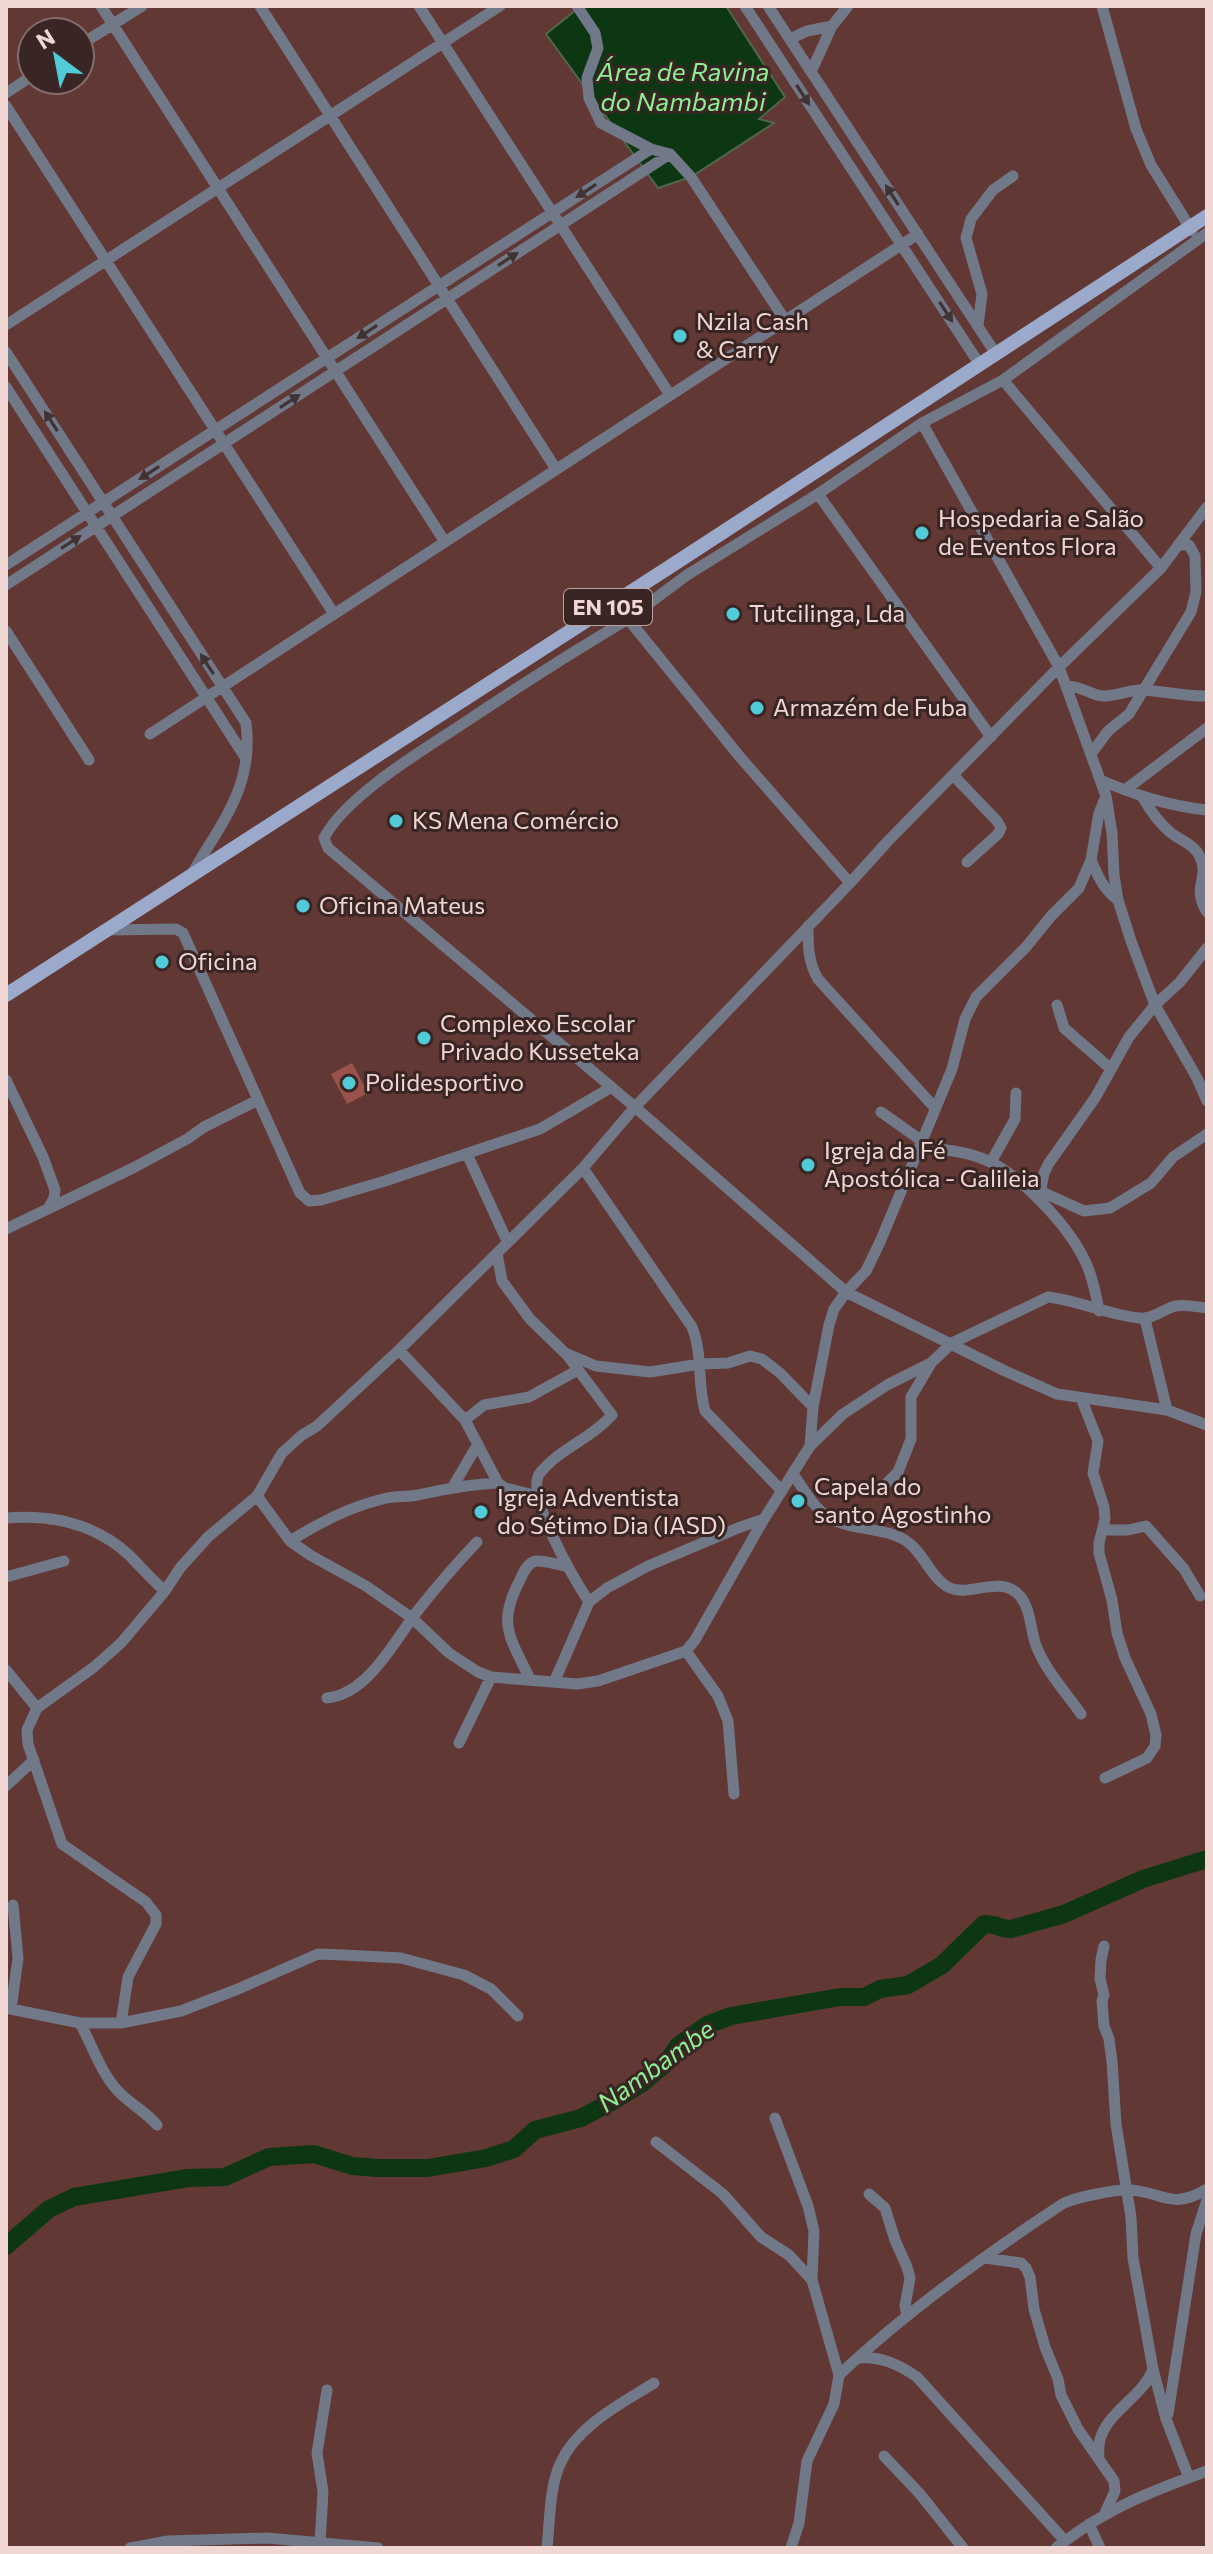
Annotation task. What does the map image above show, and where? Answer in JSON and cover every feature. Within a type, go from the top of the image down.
[{"type":"main road","name":"EN 105","points":[[6,995],[996,354],[1198,233],[1207,216]]},
{"type":"street","points":[[101,6],[445,542]]},
{"type":"street","points":[[96,35],[142,6]]},
{"type":"street","points":[[260,6],[556,469]]},
{"type":"street","points":[[419,6],[670,395]]},
{"type":"street","points":[[6,325],[500,6]]},
{"type":"street","points":[[577,6],[595,33],[598,48],[587,78],[589,98],[601,123],[651,149],[670,154],[691,177],[785,320]]},
{"type":"street","points":[[745,6],[980,365]]},
{"type":"street","points":[[768,6],[996,354]]},
{"type":"street","points":[[811,72],[832,26],[848,6]]},
{"type":"street","points":[[1102,6],[1136,129],[1151,165],[1198,233],[1003,380],[922,423],[818,494],[687,575],[628,619],[563,657],[398,766],[332,822],[324,838],[328,848],[635,1107],[846,1292],[1057,1394],[1167,1410],[1207,1425]]},
{"type":"street","points":[[790,39],[807,31],[832,26]]},
{"type":"street","points":[[6,106],[334,614]]},
{"type":"street","points":[[6,565],[651,149]]},
{"type":"street","points":[[6,585],[670,154]]},
{"type":"street","points":[[978,325],[982,294],[966,238],[971,219],[993,190],[1013,176]]},
{"type":"street","points":[[150,734],[918,234]]},
{"type":"street","points":[[6,352],[246,723],[241,786],[232,808],[189,878]]},
{"type":"street","points":[[1003,380],[1161,568]]},
{"type":"street","points":[[6,387],[245,758]]},
{"type":"street","points":[[922,423],[1059,667],[1106,796],[1118,900],[1155,1005],[1207,1101]]},
{"type":"street","points":[[818,494],[991,737]]},
{"type":"street","points":[[121,2023],[128,1977],[156,1924],[156,1915],[146,1902],[62,1844],[28,1744],[27,1730],[37,1708],[94,1667],[121,1643],[208,1537],[257,1496],[282,1453],[317,1426],[399,1350],[583,1168],[635,1107],[888,841],[1161,568],[1207,507]]},
{"type":"street","points":[[1091,754],[1108,731],[1129,714],[1202,595],[1193,549],[1189,545],[1178,545]]},
{"type":"street","points":[[1191,612],[1207,605]]},
{"type":"street","points":[[628,619],[740,757],[850,883]]},
{"type":"street","points":[[6,631],[89,760]]},
{"type":"street","points":[[1066,686],[1078,686],[1099,696],[1143,690],[1175,696],[1207,696]]},
{"type":"street","points":[[1125,790],[1207,728]]},
{"type":"street","points":[[387,750],[398,766]]},
{"type":"street","points":[[953,775],[1001,828],[967,862]]},
{"type":"street","points":[[1100,780],[1143,798],[1207,810]]},
{"type":"street","points":[[810,1446],[813,1407],[834,1309],[866,1271],[952,1069],[965,1019],[976,997],[1079,888],[1091,860],[1099,813],[1106,796]]},
{"type":"street","points":[[1143,798],[1169,831],[1196,850],[1205,876],[1199,893],[1207,912]]},
{"type":"street","points":[[1091,860],[1101,883],[1118,900]]},
{"type":"street","points":[[808,926],[810,960],[818,979],[935,1108]]},
{"type":"street","points":[[107,930],[176,929],[183,933],[300,1193],[309,1201],[372,1185],[540,1129],[610,1088]]},
{"type":"street","points":[[1040,1194],[1049,1163],[1095,1098],[1129,1037],[1207,948]]},
{"type":"street","points":[[782,953],[810,960]]},
{"type":"street","points":[[1057,1005],[1064,1028],[1111,1069]]},
{"type":"street","points":[[6,1080],[55,1190],[47,1210]]},
{"type":"street","points":[[991,1162],[1015,1119],[1016,1093]]},
{"type":"street","points":[[6,1229],[133,1168],[258,1100]]},
{"type":"street","points":[[881,1112],[921,1144],[991,1162],[1040,1194],[1084,1211],[1110,1208],[1151,1183],[1173,1157],[1207,1134]]},
{"type":"street","points":[[467,1154],[507,1241]]},
{"type":"street","points":[[583,1168],[692,1327],[699,1343],[705,1411],[782,1491]]},
{"type":"street","points":[[1040,1194],[1085,1260],[1095,1285],[1099,1311]]},
{"type":"street","points":[[497,1253],[502,1281],[530,1319],[565,1353],[612,1415],[552,1460],[535,1481],[566,1566],[589,1602]]},
{"type":"street","points":[[257,1496],[290,1541],[366,1586],[412,1618],[449,1653],[491,1677],[577,1684],[598,1681],[686,1651],[810,1446],[843,1414],[887,1385],[931,1363],[952,1343],[1048,1297],[1145,1319],[1182,1305],[1207,1308]]},
{"type":"street","points":[[1145,1319],[1167,1410]]},
{"type":"street","points":[[399,1350],[465,1420],[498,1483],[505,1488],[538,1496]]},
{"type":"street","points":[[565,1353],[596,1366],[650,1372],[728,1363],[750,1356],[762,1359],[790,1382],[813,1407]]},
{"type":"street","points":[[886,1484],[898,1472],[911,1439],[909,1404],[931,1363]]},
{"type":"street","points":[[465,1420],[484,1405],[529,1397],[578,1370]]},
{"type":"street","points":[[1081,1398],[1098,1441],[1093,1473],[1104,1507],[1099,1553],[1117,1633],[1151,1714],[1156,1735],[1155,1746],[1147,1758],[1105,1778]]},
{"type":"street","points":[[452,1488],[478,1444]]},
{"type":"street","points":[[793,1474],[827,1517],[908,1541],[942,1582],[951,1588],[1005,1587],[1019,1596],[1032,1621],[1037,1647],[1081,1714]]},
{"type":"street","points":[[290,1541],[328,1518],[360,1506],[472,1484],[498,1483]]},
{"type":"street","points":[[6,1518],[33,1516],[82,1525],[98,1532],[122,1549],[165,1591]]},
{"type":"street","points":[[555,1680],[589,1602],[607,1588],[648,1566],[764,1519]]},
{"type":"street","points":[[1103,1530],[1146,1526],[1184,1569],[1200,1596]]},
{"type":"street","points":[[327,1698],[343,1695],[371,1672],[393,1648],[445,1576],[477,1542]]},
{"type":"street","points":[[530,1679],[507,1630],[514,1590],[529,1565],[537,1560],[566,1566]]},
{"type":"street","points":[[6,1577],[64,1561]]},
{"type":"street","points":[[686,1651],[718,1696],[728,1721],[734,1794]]},
{"type":"street","points":[[6,1670],[37,1708]]},
{"type":"street","points":[[459,1743],[491,1677]]},
{"type":"street","points":[[6,1786],[34,1760]]},
{"type":"street","points":[[13,1905],[18,1958],[8,2008],[80,2023],[121,2023],[181,2011],[318,1954],[401,1958],[464,1975],[491,1989],[518,2016]]},
{"type":"street","points":[[1104,1946],[1100,1979],[1104,1995],[1104,2026],[1111,2050],[1116,2124],[1131,2217],[1133,2258],[1153,2369],[1166,2419],[1189,2478]]},
{"type":"street","points":[[80,2023],[120,2094],[146,2112],[157,2125]]},
{"type":"street","points":[[775,2118],[802,2183],[814,2231],[812,2280],[839,2375],[834,2404],[807,2461],[799,2523],[791,2548]]},
{"type":"street","points":[[656,2142],[723,2194],[761,2237],[789,2255],[812,2280]]},
{"type":"street","points":[[839,2375],[907,2316],[1064,2203],[1127,2190],[1174,2200],[1207,2189]]},
{"type":"street","points":[[869,2194],[885,2208],[907,2267],[910,2278],[905,2306],[907,2316]]},
{"type":"street","points":[[1166,2419],[1196,2234],[1207,2200]]},
{"type":"street","points":[[985,2258],[1021,2263],[1026,2268],[1034,2309],[1061,2395],[1078,2429],[1114,2481],[1115,2491],[1105,2513]]},
{"type":"street","points":[[858,2358],[873,2357],[897,2364],[917,2377],[1060,2544],[1105,2513],[1207,2471]]},
{"type":"street","points":[[1100,2460],[1098,2445],[1104,2428],[1115,2413],[1149,2381],[1153,2369]]},
{"type":"street","points":[[547,2548],[555,2481],[561,2462],[594,2422],[654,2383]]},
{"type":"street","points":[[320,2545],[323,2492],[317,2453],[327,2390]]},
{"type":"street","points":[[884,2456],[920,2494],[963,2548]]},
{"type":"street","points":[[1089,2524],[1100,2548]]},
{"type":"street","points":[[130,2548],[168,2541],[253,2538],[378,2548]]},
{"type":"shaded area","name":"Polidesportivo","points":[[352,1063],[368,1093],[347,1104],[331,1074]]},
{"type":"water","name":"Área de Ravina do Nambambi","points":[[581,6],[726,6],[785,97],[759,119],[774,123],[691,177],[658,188],[546,34]]},
{"type":"waterway","name":"Nambambe","points":[[6,2246],[49,2209],[74,2197],[188,2178],[225,2177],[269,2157],[314,2154],[352,2166],[428,2168],[486,2158],[514,2149],[535,2130],[581,2118],[642,2083],[667,2062],[678,2046],[707,2025],[731,2016],[840,1997],[864,1997],[880,1989],[908,1985],[942,1965],[984,1924],[1011,1929],[1064,1914],[1143,1879],[1207,1859]]},
{"type":"place","name":"Nzila Cash & Carry","points":[[680,336]]},
{"type":"place","name":"Hospedaria e Salão de Eventos Flora","points":[[922,533]]},
{"type":"place","name":"Tutcilinga, Lda","points":[[733,614]]},
{"type":"place","name":"Armazém de Fuba","points":[[757,708]]},
{"type":"place","name":"KS Mena Comércio","points":[[396,821]]},
{"type":"place","name":"Oficina Mateus","points":[[303,906]]},
{"type":"place","name":"Oficina","points":[[162,962]]},
{"type":"place","name":"Complexo Escolar Privado Kusseteka","points":[[424,1038]]},
{"type":"place","name":"Polidesportivo","points":[[349,1083]]},
{"type":"place","name":"Igreja da Fé Apostólica - Galileia","points":[[808,1165]]},
{"type":"place","name":"Capela do santo Agostinho","points":[[798,1501]]},
{"type":"place","name":"Igreja Adventista do Sétimo Dia (IASD)","points":[[481,1512]]}]
